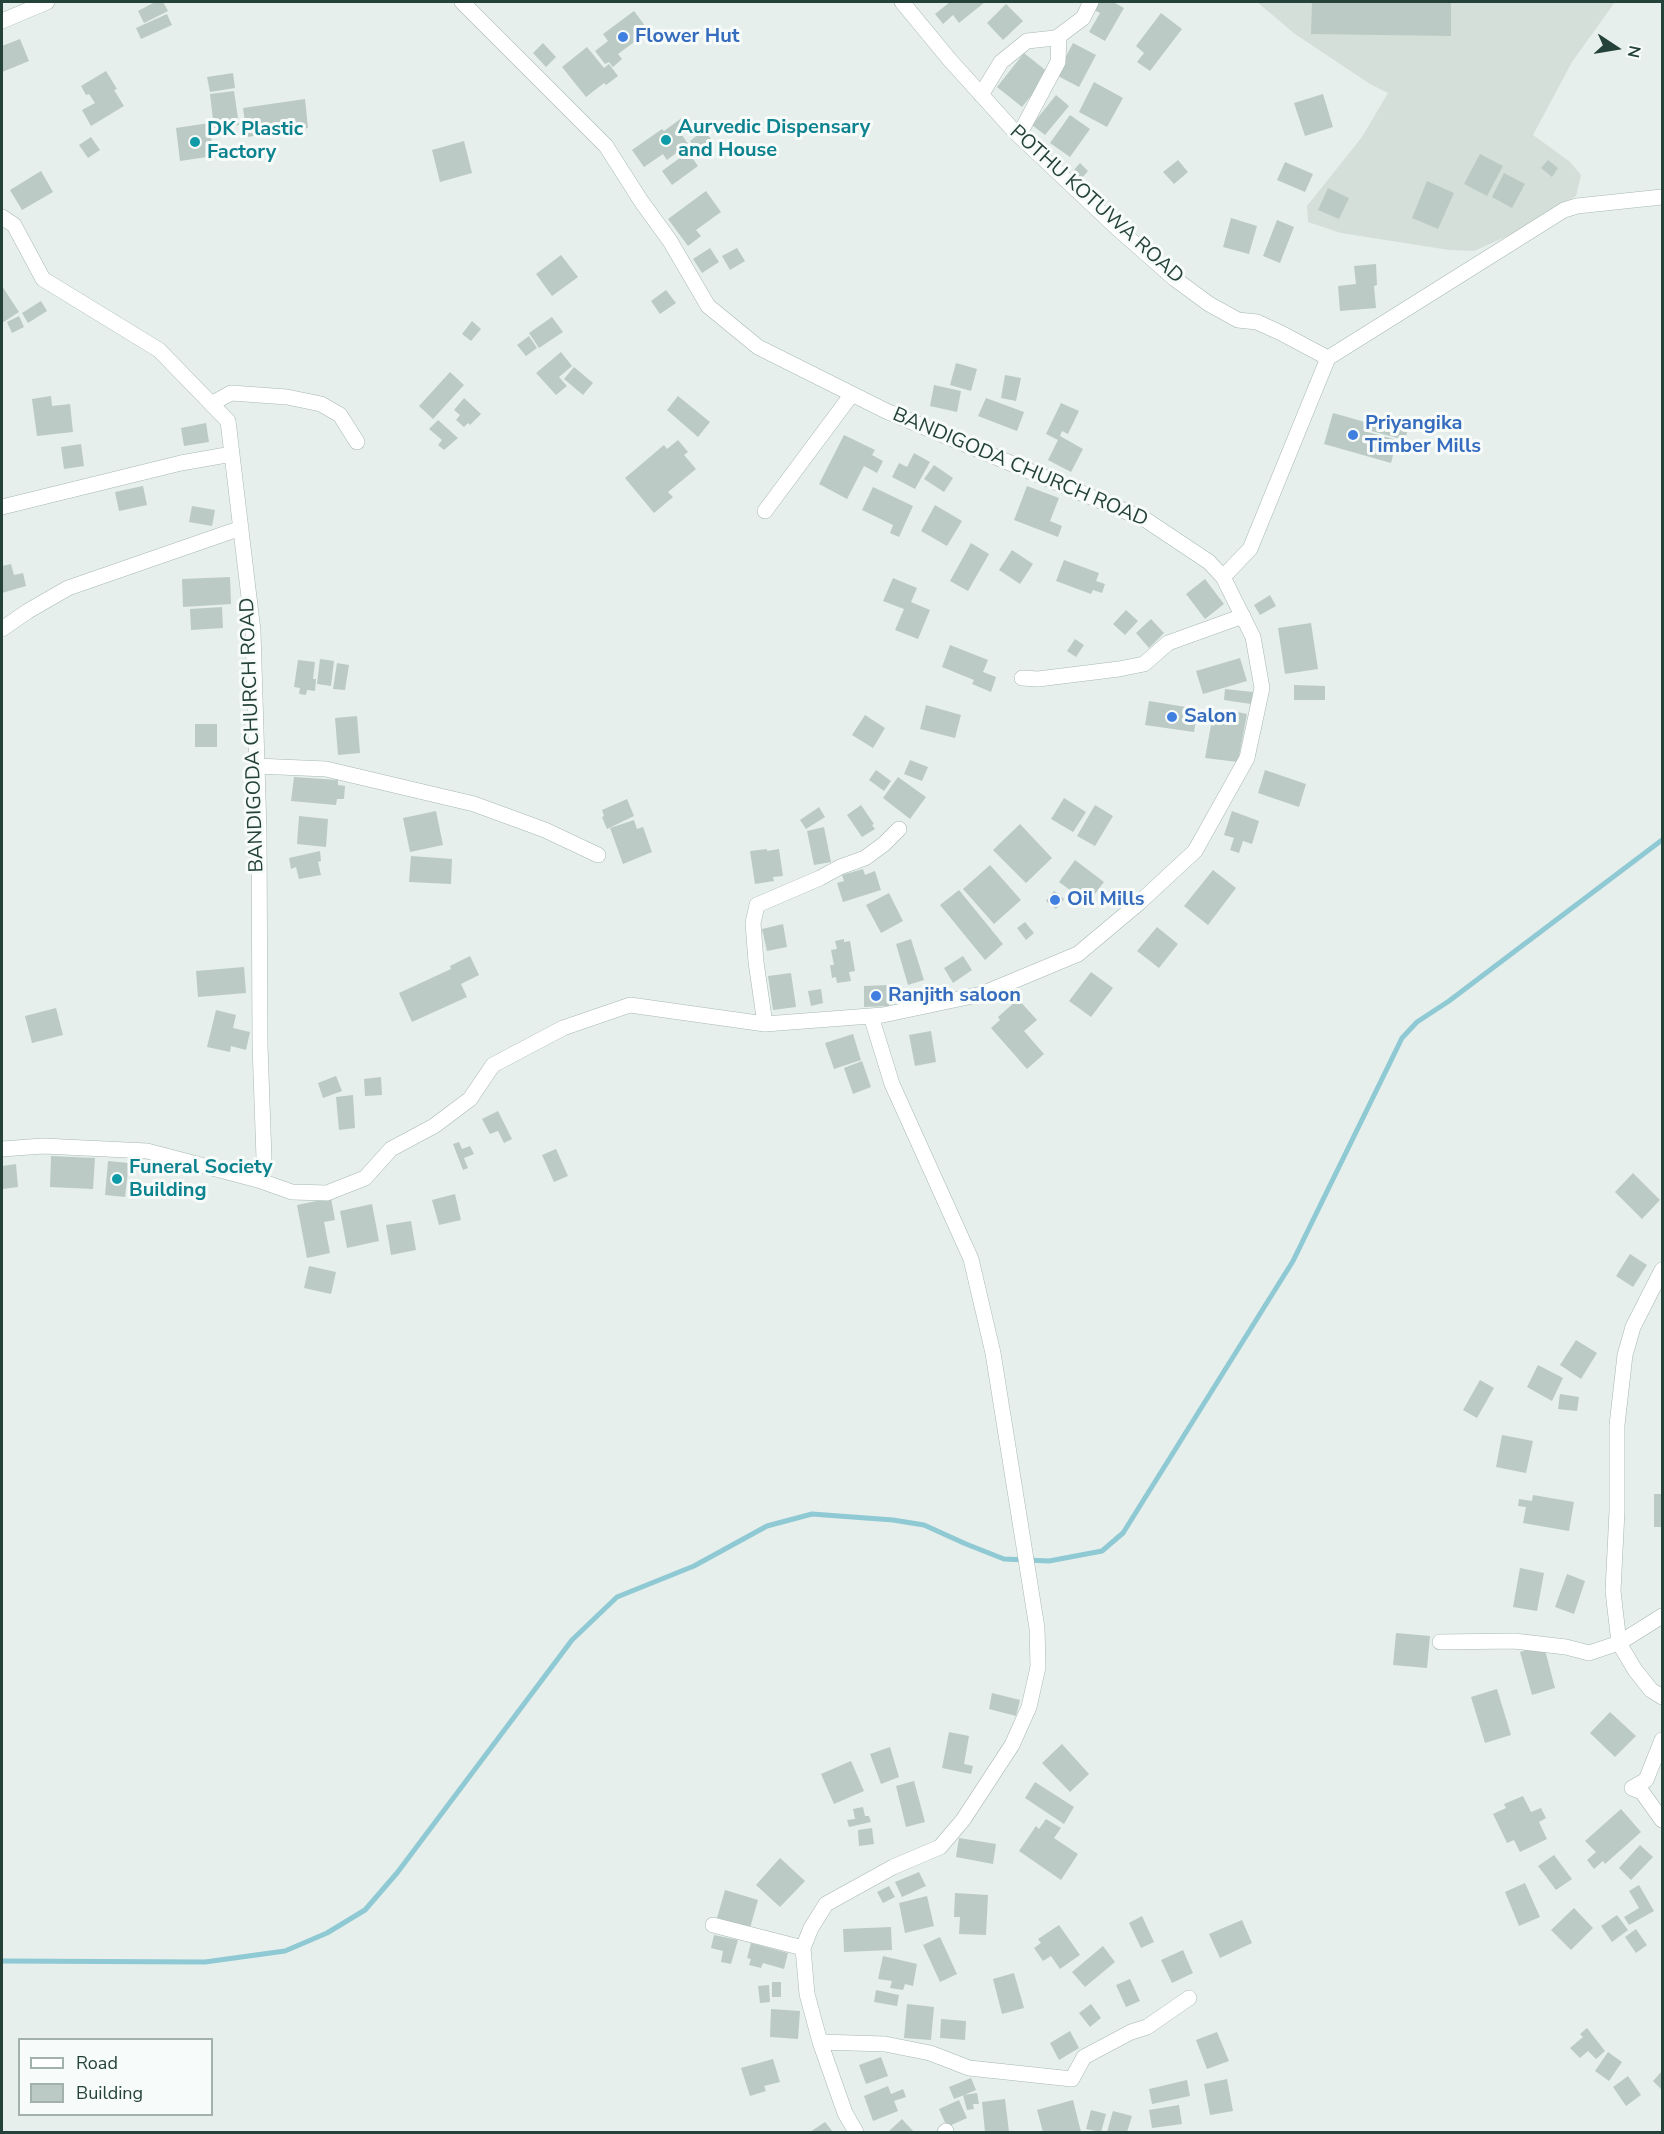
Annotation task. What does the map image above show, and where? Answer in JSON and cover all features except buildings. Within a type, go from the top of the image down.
[{"type":"street","points":[[2,21],[47,2]]},
{"type":"street","name":"BANDIGODA CHURCH ROAD","points":[[462,2],[606,146],[640,201],[670,241],[708,306],[758,347],[886,411],[1146,520],[1209,562],[1223,577]]},
{"type":"street","name":"POTHU KOTUWA ROAD","points":[[902,2],[949,59],[1019,135],[1117,228],[1175,279],[1209,304],[1238,320],[1257,322],[1328,358]]},
{"type":"street","points":[[981,95],[1001,62],[1027,41],[1059,36],[1083,18],[1091,2]]},
{"type":"street","points":[[1019,135],[1058,62],[1059,36]]},
{"type":"street","points":[[2,1149],[43,1146],[147,1151],[258,1180],[292,1192],[327,1193],[365,1178],[391,1149],[434,1125],[470,1099],[493,1065],[563,1028],[630,1005],[765,1024],[871,1016],[982,994],[1078,954],[1140,902],[1195,851],[1247,758],[1262,688],[1253,637],[1223,577],[1250,549],[1328,358],[1564,210],[1577,206],[1662,197]]},
{"type":"street","name":"BANDIGODA CHURCH ROAD","points":[[2,218],[14,225],[43,279],[159,350],[228,421],[253,631],[264,1159],[258,1180]]},
{"type":"street","points":[[212,404],[231,393],[287,397],[321,404],[340,415],[357,442]]},
{"type":"street","points":[[765,511],[852,394]]},
{"type":"street","points":[[2,507],[181,463],[232,454]]},
{"type":"street","points":[[2,629],[68,588],[241,528]]},
{"type":"street","points":[[1022,678],[1038,679],[1144,664],[1168,643],[1243,616]]},
{"type":"street","points":[[256,766],[326,769],[474,804],[545,830],[598,855]]},
{"type":"street","points":[[765,1024],[753,923],[757,905],[840,867],[866,858],[899,829]]},
{"type":"street","points":[[856,2133],[845,2113],[820,2042],[807,1994],[802,1948],[826,1904],[893,1868],[940,1847],[963,1820],[1012,1745],[1029,1707],[1038,1667],[1037,1628],[993,1353],[971,1259],[892,1084],[871,1016]]},
{"type":"street","points":[[1662,1270],[1633,1327],[1625,1355],[1618,1413],[1613,1591],[1619,1642],[1635,1670],[1651,1690],[1662,1697]]},
{"type":"street","points":[[1440,1642],[1515,1641],[1566,1647],[1589,1653],[1619,1642],[1662,1616]]},
{"type":"street","points":[[1662,1740],[1646,1780],[1632,1788],[1641,1792],[1662,1820]]},
{"type":"street","points":[[713,1925],[802,1948]]},
{"type":"street","points":[[820,2042],[885,2044],[930,2053],[969,2068],[1072,2079],[1084,2057],[1131,2032],[1147,2027],[1189,1998]]},
{"type":"shaded area","points":[[1257,2],[1615,2],[1572,62],[1533,135],[1569,161],[1581,175],[1576,196],[1514,233],[1474,251],[1449,250],[1341,233],[1308,222],[1307,206],[1362,137],[1388,93],[1370,84],[1295,34]]},
{"type":"waterway","points":[[2,1961],[205,1962],[285,1951],[327,1933],[365,1910],[397,1873],[572,1640],[617,1597],[694,1566],[767,1526],[812,1514],[893,1520],[924,1525],[1004,1559],[1049,1561],[1102,1551],[1123,1533],[1293,1261],[1402,1038],[1417,1022],[1449,1001],[1662,840]]},
{"type":"place","name":"Flower Hut","points":[[623,37]]},
{"type":"place","name":"Aurvedic Dispensary and House","points":[[666,140]]},
{"type":"place","name":"DK Plastic Factory","points":[[195,142]]},
{"type":"place","name":"Priyangika Timber Mills","points":[[1353,435]]},
{"type":"place","name":"Salon","points":[[1172,717]]},
{"type":"place","name":"Oil Mills","points":[[1055,900]]},
{"type":"place","name":"Ranjith saloon","points":[[876,996]]},
{"type":"place","name":"Funeral Society Building","points":[[117,1179]]}]
